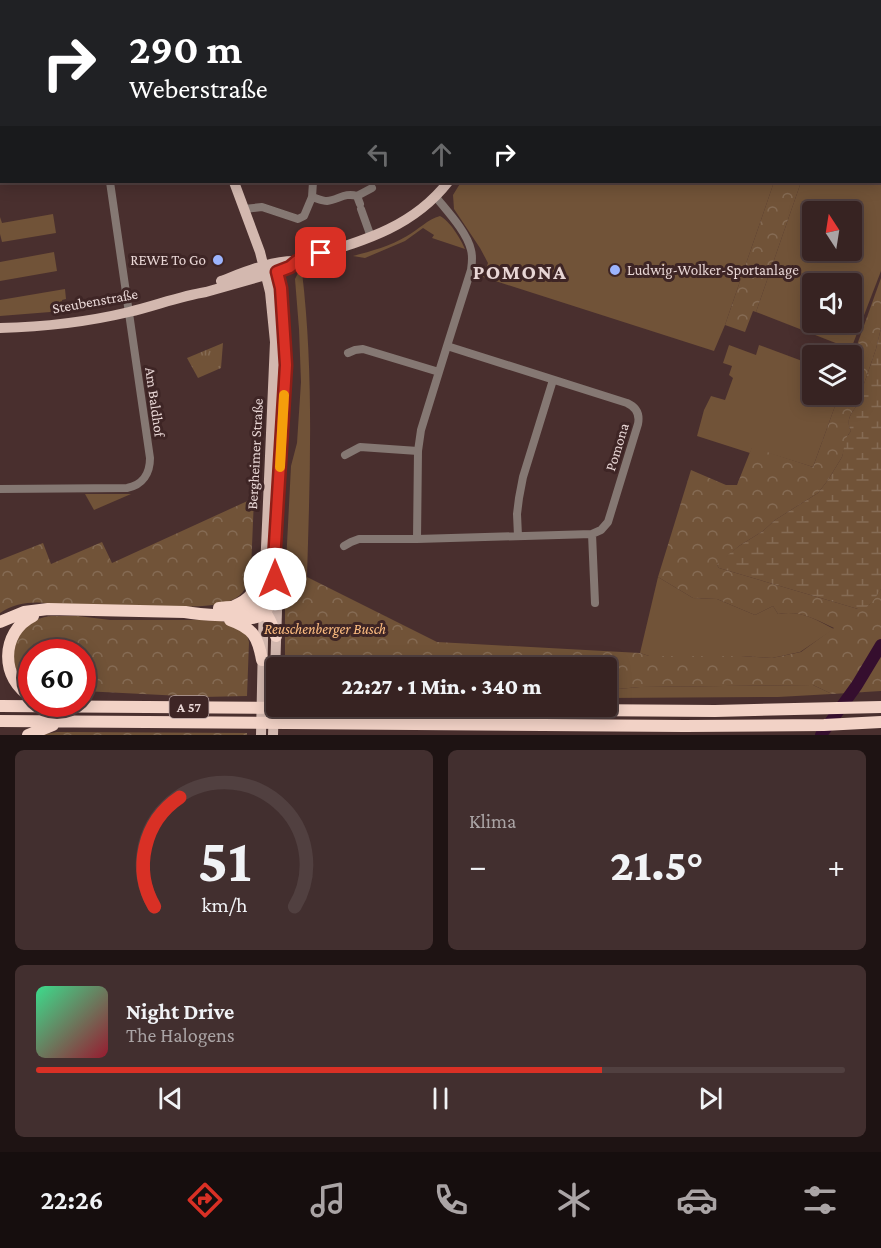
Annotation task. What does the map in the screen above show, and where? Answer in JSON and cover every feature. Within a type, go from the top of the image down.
[{"type":"highway","points":[[223,612],[250,596],[256,588],[266,562]]},
{"type":"highway","points":[[263,612],[270,603],[275,579]]},
{"type":"highway","points":[[0,622],[24,612],[48,609],[223,612],[252,607],[259,608],[267,615],[276,636]]},
{"type":"highway","points":[[18,688],[7,676],[3,657],[4,647],[12,631],[24,620],[58,610]]},
{"type":"highway","points":[[223,612],[251,631],[259,642],[262,660]]},
{"type":"highway","name":"A 57","points":[[96,705],[715,711],[881,707]]},
{"type":"highway","name":"A 57","points":[[0,706],[18,706]]},
{"type":"highway","name":"A 57","points":[[0,721],[558,726],[881,722]]},
{"type":"highway","points":[[28,735],[63,721]]},
{"type":"main road","name":"Bergheimer Straße","points":[[234,183],[257,243],[281,288],[286,365],[274,561],[276,657]]},
{"type":"main road","name":"Steubenstraße","points":[[0,328],[62,324],[129,312],[194,294],[214,283],[269,269],[287,261],[297,261],[371,237],[407,220],[422,209],[447,183]]},
{"type":"main road","name":"Bergheimer Straße","points":[[261,735],[263,612],[275,342],[269,269]]},
{"type":"main road","name":"Bergheimer Straße","points":[[273,735],[274,717]]},
{"type":"street","name":"Am Baldhof","points":[[0,489],[128,488],[139,484],[146,476],[150,466],[110,183]]},
{"type":"street","points":[[244,209],[261,207],[298,219],[304,216],[312,197],[313,183]]},
{"type":"street","points":[[359,203],[372,188]]},
{"type":"street","points":[[312,197],[327,201],[348,194],[359,203],[371,237]]},
{"type":"street","points":[[417,539],[418,451],[421,430],[471,270],[472,258],[471,248],[466,238],[435,196]]},
{"type":"street","name":"Pomona","points":[[447,346],[634,407],[638,413],[638,424],[608,522],[601,530],[591,534]]},
{"type":"street","points":[[348,353],[363,349],[439,372]]},
{"type":"street","points":[[518,536],[519,498],[523,477],[553,380]]},
{"type":"street","points":[[345,455],[360,447],[418,451]]},
{"type":"street","points":[[344,546],[359,539],[591,534],[595,603]]},
{"type":"green space","name":"Ludwig-Wolker-Sportanlage","points":[[460,183],[774,183],[714,351],[483,277],[488,263],[454,209],[453,195]]},
{"type":"green space","points":[[774,183],[801,183],[756,312],[753,311],[745,332],[725,325]]},
{"type":"green space","points":[[801,183],[881,183],[881,271],[862,320],[862,273],[802,273],[802,330],[756,312]]},
{"type":"green space","points":[[53,214],[56,233],[2,242],[0,217],[2,223]]},
{"type":"green space","points":[[440,216],[454,230],[465,249],[432,238],[434,235],[423,228],[405,241],[365,258],[353,256],[394,243]]},
{"type":"green space","points":[[54,252],[57,271],[0,281],[0,262]]},
{"type":"green space","points":[[302,272],[310,386],[307,577],[285,583],[291,466],[297,443],[301,382],[295,279],[298,273]]},
{"type":"green space","name":"Reuschenberger Busch","points":[[881,278],[881,328],[862,390],[862,345],[857,345]]},
{"type":"green space","points":[[65,289],[66,299],[62,300],[63,311],[0,316],[0,300]]},
{"type":"green space","points":[[881,328],[881,589],[876,596],[865,608],[858,609],[719,568],[717,565],[719,562],[775,520],[818,493],[828,480],[842,457],[846,438],[851,431],[849,418],[857,405],[862,405],[862,390]]},
{"type":"green space","points":[[810,333],[857,333],[853,345],[841,345]]},
{"type":"green space","points":[[223,343],[221,368],[198,378],[187,358]]},
{"type":"green space","points":[[729,345],[756,355],[759,345],[802,361],[802,405],[835,405],[813,467],[752,448],[750,453],[697,436],[704,410],[711,396],[725,400],[733,378],[729,375],[732,366],[723,363]]},
{"type":"green space","name":"Reuschenberger Busch","points":[[835,405],[857,405],[849,418],[851,431],[842,457],[818,493],[775,520],[717,565],[719,568],[858,609],[869,605],[881,589],[881,691],[832,694],[813,685],[617,689],[617,657],[285,657],[285,583],[307,577],[437,642],[640,653],[649,656],[772,658],[801,652],[834,628],[800,614],[778,614],[773,606],[755,615],[717,599],[693,598],[658,577],[691,470],[726,485],[737,485],[752,447],[813,467]]},
{"type":"green space","points":[[85,494],[131,494],[94,510]]},
{"type":"green space","points":[[254,498],[251,570],[245,589],[236,598],[217,604],[194,606],[29,603],[14,606],[0,613],[0,560],[43,543],[51,564],[102,542],[112,563]]},
{"type":"green space","points":[[658,577],[693,598],[717,599],[755,615],[773,606],[778,614],[800,614],[834,629],[800,652],[772,658],[649,656],[640,653]]},
{"type":"green space","points":[[51,616],[78,616],[110,620],[221,621],[234,625],[247,635],[249,642],[247,696],[202,697],[96,692],[96,639],[18,639],[18,675],[13,667],[11,641],[28,624]]},
{"type":"green space","points":[[813,685],[832,694],[778,697],[617,698],[617,689]]},
{"type":"green space","points":[[57,732],[247,733],[247,735],[39,735]]},
{"type":"waterway","points":[[821,735],[857,685],[881,645]]},
{"type":"slow traffic","points":[[280,467],[284,395]]},
{"type":"place","name":"REWE To Go","points":[[218,260]]},
{"type":"place","name":"Ludwig-Wolker-Sportanlage","points":[[615,270]]},
{"type":"district","name":"POMONA","points":[[520,272]]},
{"type":"route","points":[[275,579],[274,561],[286,365],[281,288],[277,272],[290,267],[297,261],[321,253]]}]
